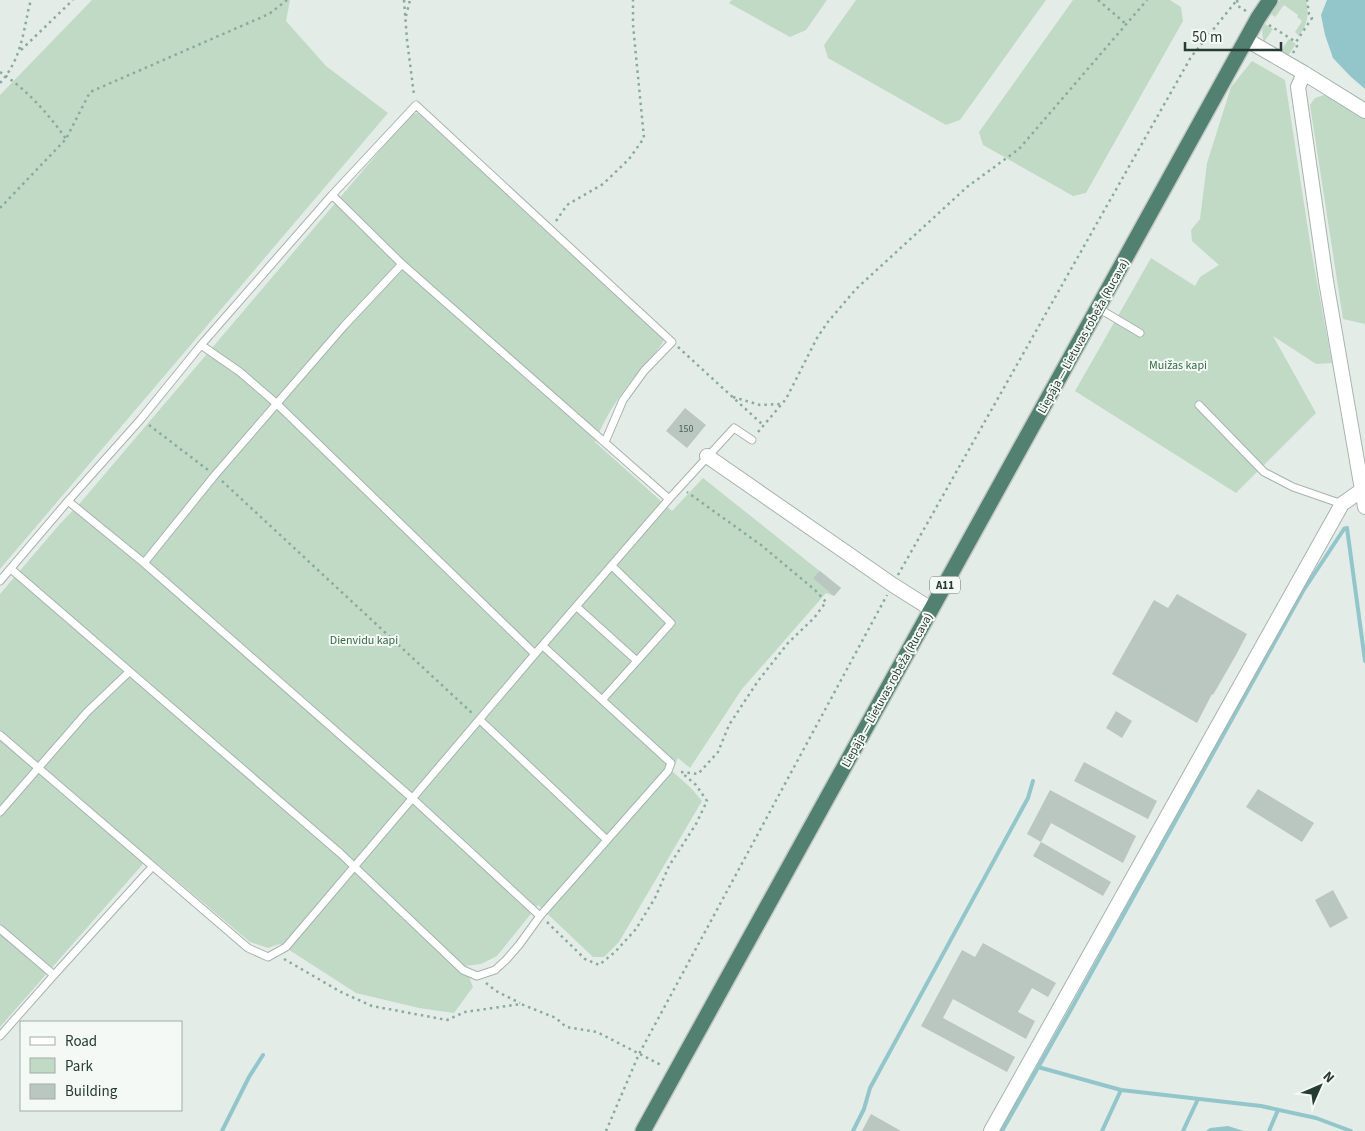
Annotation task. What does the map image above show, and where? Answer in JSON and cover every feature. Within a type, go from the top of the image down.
[{"type":"highway","name":"A11","points":[[1246,40],[1270,0]]},
{"type":"highway","name":"Liepāja — Lietuvas robeža (Rucava)","points":[[643,1131],[1246,40]]},
{"type":"street","points":[[1246,40],[1365,111]]},
{"type":"street","points":[[1304,73],[1298,88],[1326,281],[1365,508]]},
{"type":"street","points":[[707,456],[893,585],[931,609]]},
{"type":"street","points":[[991,1131],[1342,504],[1362,490]]},
{"type":"lane","points":[[0,581],[141,419],[201,345],[332,195],[416,106],[672,342],[644,372],[623,400],[605,442]]},
{"type":"lane","points":[[332,195],[402,264],[669,499]]},
{"type":"lane","points":[[144,563],[215,475],[344,326],[402,264]]},
{"type":"lane","points":[[1098,308],[1140,333]]},
{"type":"lane","points":[[201,345],[240,372],[277,404],[535,654]]},
{"type":"lane","points":[[1199,406],[1264,472],[1293,487],[1342,504]]},
{"type":"lane","points":[[0,735],[248,948],[268,957],[286,947],[535,654],[707,456],[734,428],[752,440]]},
{"type":"lane","points":[[68,501],[144,563],[412,798],[540,916]]},
{"type":"lane","points":[[602,700],[671,623],[612,566]]},
{"type":"lane","points":[[11,569],[332,846],[462,970],[476,976],[494,970],[506,960],[540,916],[668,772],[671,763],[543,646]]},
{"type":"lane","points":[[577,607],[637,661]]},
{"type":"lane","points":[[0,812],[87,712],[129,672]]},
{"type":"lane","points":[[480,720],[607,840]]},
{"type":"lane","points":[[0,1036],[152,867]]},
{"type":"lane","points":[[0,929],[54,975]]},
{"type":"path","points":[[20,52],[31,0]]},
{"type":"path","points":[[0,83],[20,52],[73,0]]},
{"type":"path","points":[[0,208],[66,139],[90,92],[269,14],[287,0]]},
{"type":"path","points":[[404,0],[416,106]]},
{"type":"path","points":[[405,19],[410,0]]},
{"type":"path","points":[[550,228],[567,205],[603,184],[623,165],[644,138],[632,0]]},
{"type":"path","points":[[1098,0],[1126,24]]},
{"type":"path","points":[[752,440],[786,399],[826,323],[856,289],[967,187],[1019,149],[1147,0]]},
{"type":"path","points":[[1237,0],[1238,6],[1250,13]]},
{"type":"path","points":[[606,1131],[638,1054],[893,585],[1191,57],[1237,0]]},
{"type":"path","points":[[1287,63],[1297,46],[1296,42],[1312,18],[1309,14],[1307,0]]},
{"type":"path","points":[[1266,23],[1296,42]]},
{"type":"path","points":[[0,72],[32,97],[56,124],[66,139]]},
{"type":"path","points":[[672,342],[763,425]]},
{"type":"path","points":[[732,397],[760,405],[781,404]]},
{"type":"path","points":[[141,419],[215,475],[480,720]]},
{"type":"path","points":[[680,487],[761,545],[815,590],[826,602],[814,618],[788,643],[758,681],[730,725],[718,752],[698,774],[681,772]]},
{"type":"path","points":[[540,916],[585,959],[599,964],[615,952],[636,929],[655,898],[668,866],[696,824],[707,801],[696,786],[671,763]]},
{"type":"path","points":[[274,953],[341,992],[372,1006],[446,1020],[465,1012],[521,1004]]},
{"type":"path","points":[[476,976],[521,1004],[556,1018],[566,1027],[597,1032],[676,1072]]},
{"type":"green space","points":[[92,0],[290,0],[286,21],[326,66],[388,113],[0,569],[0,95]]},
{"type":"green space","points":[[732,0],[827,0],[806,30],[790,37],[729,3]]},
{"type":"green space","points":[[856,0],[1046,0],[960,120],[946,125],[828,58],[824,45]]},
{"type":"green space","points":[[1073,0],[1170,0],[1181,7],[1183,21],[1086,193],[1073,196],[983,145],[979,132]]},
{"type":"green space","points":[[1280,0],[1306,0],[1307,19],[1299,36],[1295,32],[1302,21],[1297,17],[1298,15],[1284,5],[1275,17],[1271,14]]},
{"type":"green space","points":[[1265,24],[1273,29],[1264,42],[1262,33]]},
{"type":"green space","points":[[1289,39],[1296,44],[1287,57],[1280,52]]},
{"type":"green space","name":"Muižas kapi","points":[[1252,61],[1285,80],[1311,249],[1332,363],[1316,364],[1273,336],[1316,413],[1236,493],[1075,391],[1151,258],[1195,286],[1200,277],[1219,265],[1192,241],[1191,230],[1200,219],[1207,163],[1231,87]]},
{"type":"green space","points":[[1327,94],[1365,116],[1365,324],[1343,319],[1310,105],[1315,98]]},
{"type":"green space","name":"Dienvidu kapi","points":[[418,113],[664,340],[616,402],[604,421],[595,442],[672,511],[703,478],[841,588],[834,596],[826,593],[742,689],[690,768],[678,758],[672,771],[702,801],[619,942],[604,957],[593,957],[538,905],[497,956],[481,964],[465,966],[473,987],[454,1013],[419,1008],[356,993],[280,944],[268,948],[250,942],[149,857],[0,1027],[0,594],[81,502],[411,114]]},
{"type":"water","points":[[1327,0],[1365,0],[1365,89],[1333,58],[1325,35],[1321,15]]},
{"type":"water","points":[[1228,1126],[1244,1131],[1206,1131],[1210,1128]]},
{"type":"building","points":[[685,408],[706,425],[687,448],[666,431]]},
{"type":"building","points":[[820,571],[841,588],[834,596],[813,578]]},
{"type":"building","points":[[1177,594],[1247,634],[1197,723],[1112,674],[1154,600],[1168,608]]},
{"type":"building","points":[[1116,711],[1132,721],[1122,738],[1106,728]]},
{"type":"building","points":[[1084,762],[1157,801],[1148,819],[1074,781]]},
{"type":"building","points":[[1258,789],[1314,823],[1302,842],[1246,807]]},
{"type":"building","points":[[1050,790],[1136,836],[1123,863],[1051,823],[1041,842],[1027,834]]},
{"type":"building","points":[[1041,842],[1111,882],[1103,896],[1033,856]]},
{"type":"building","points":[[1333,890],[1348,918],[1330,928],[1315,900]]},
{"type":"building","points":[[983,943],[1056,983],[1048,997],[1032,988],[1018,1012],[1035,1021],[1026,1039],[953,999],[943,1018],[1015,1057],[1007,1072],[921,1026],[962,950],[975,957]]},
{"type":"building","points":[[871,1114],[901,1131],[862,1131]]},
{"type":"waterway","points":[[1002,1131],[1303,591],[1344,529],[1347,528],[1365,661]]},
{"type":"waterway","points":[[853,1131],[864,1109],[870,1088],[1028,798],[1033,781]]},
{"type":"waterway","points":[[222,1131],[249,1077],[263,1055]]},
{"type":"waterway","points":[[1038,1067],[1121,1090],[1261,1106],[1316,1118],[1351,1131]]},
{"type":"waterway","points":[[1102,1131],[1121,1090]]},
{"type":"waterway","points":[[1183,1131],[1198,1099]]},
{"type":"waterway","points":[[1269,1131],[1278,1110]]}]
